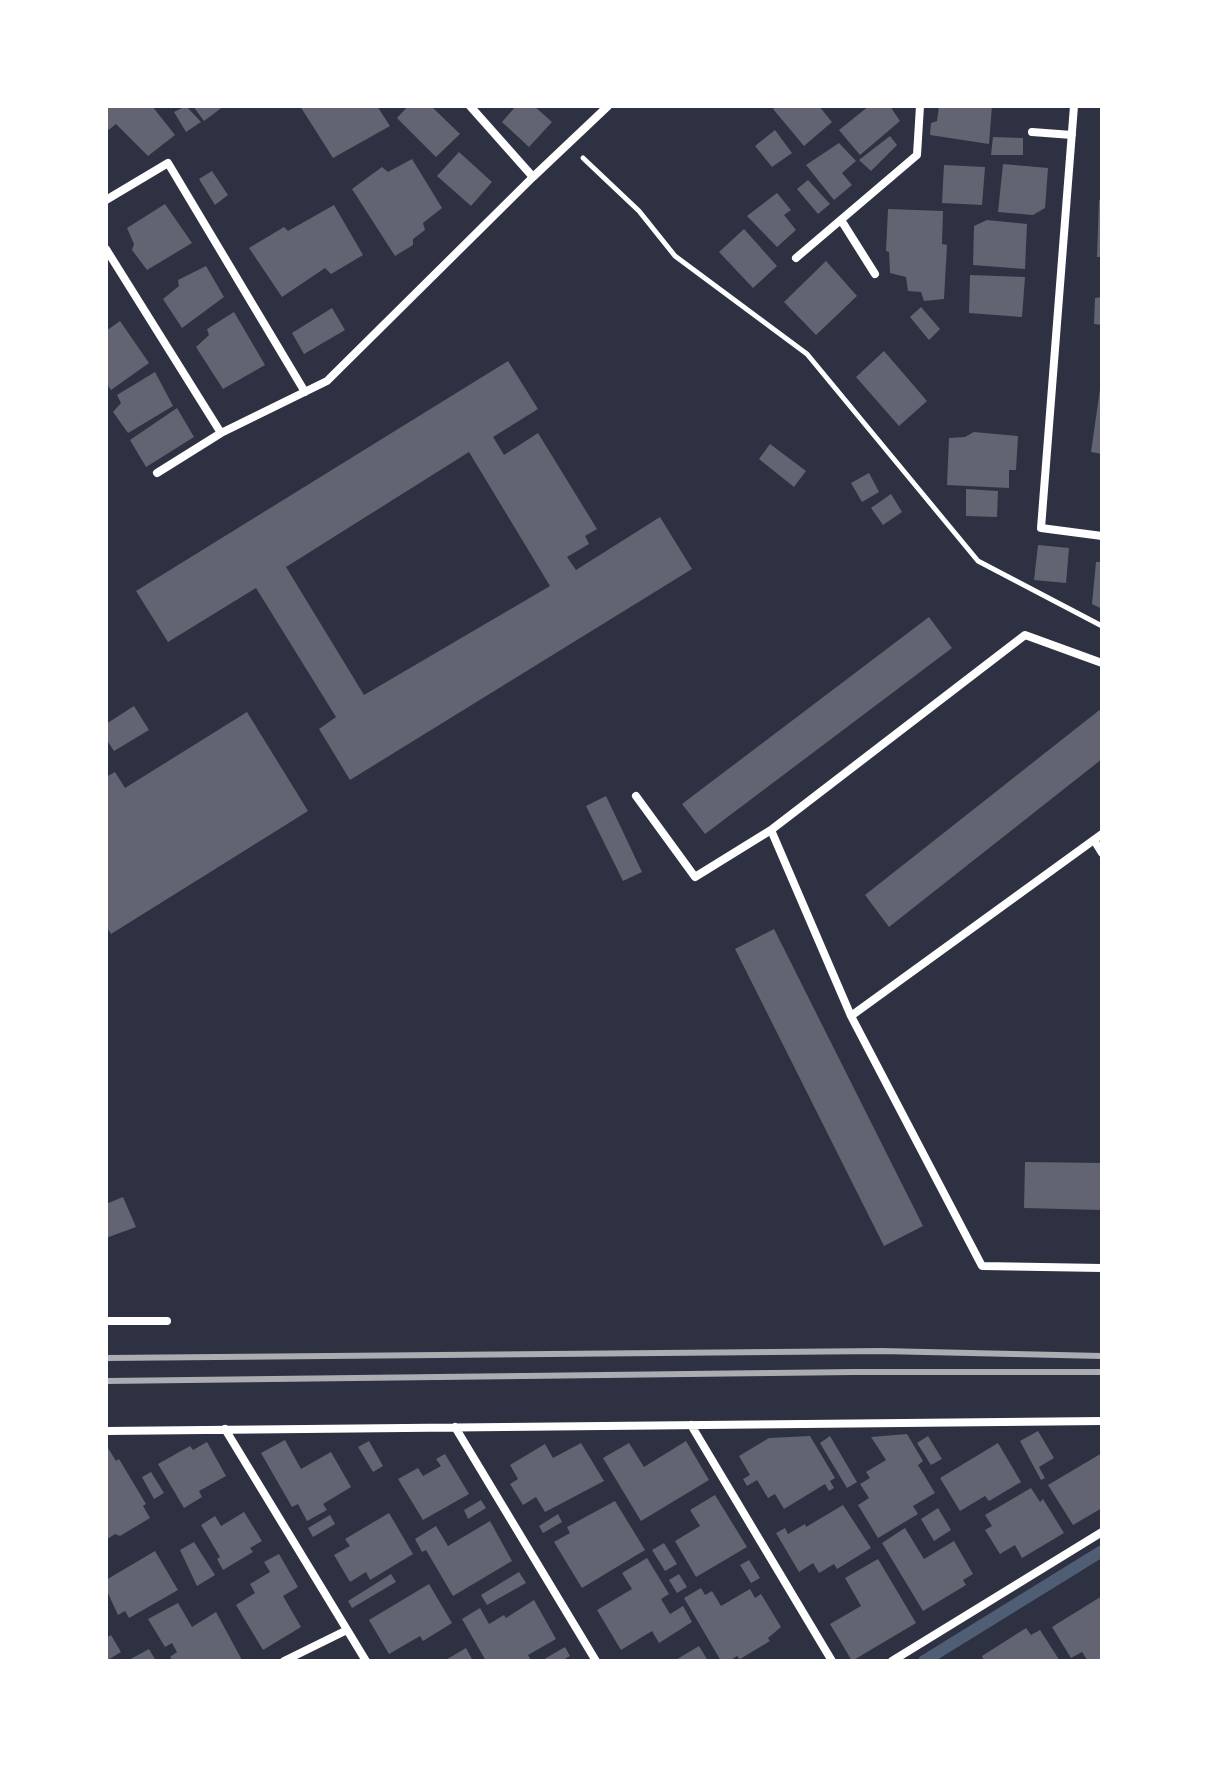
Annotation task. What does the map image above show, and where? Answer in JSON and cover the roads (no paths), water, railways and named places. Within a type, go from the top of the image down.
[{"type":"street","points":[[470,106],[533,177]]},
{"type":"street","points":[[157,473],[221,433],[327,381],[608,106]]},
{"type":"street","points":[[796,258],[917,155],[920,106]]},
{"type":"street","points":[[1074,106],[1041,528],[1102,536]]},
{"type":"street","points":[[1032,132],[1072,135]]},
{"type":"street","points":[[106,200],[168,163],[305,392]]},
{"type":"street","points":[[841,220],[875,274]]},
{"type":"street","points":[[106,249],[221,433]]},
{"type":"street","points":[[636,796],[695,877],[771,830],[1025,635],[1102,663]]},
{"type":"street","points":[[771,830],[851,1016],[982,1266],[1102,1268]]},
{"type":"street","points":[[851,1016],[1102,834]]},
{"type":"street","points":[[1094,840],[1102,853]]},
{"type":"street","points":[[106,1321],[167,1321]]},
{"type":"street","points":[[106,1431],[1102,1421]]},
{"type":"street","points":[[691,1425],[832,1661]]},
{"type":"street","points":[[455,1427],[596,1661]]},
{"type":"street","points":[[225,1429],[366,1661]]},
{"type":"street","points":[[892,1661],[1102,1532]]},
{"type":"street","points":[[284,1661],[347,1630]]},
{"type":"waterway","points":[[924,1661],[1102,1551]]},
{"type":"railway","points":[[106,1358],[882,1351],[1102,1356]]},
{"type":"railway","points":[[106,1381],[1102,1372]]}]
